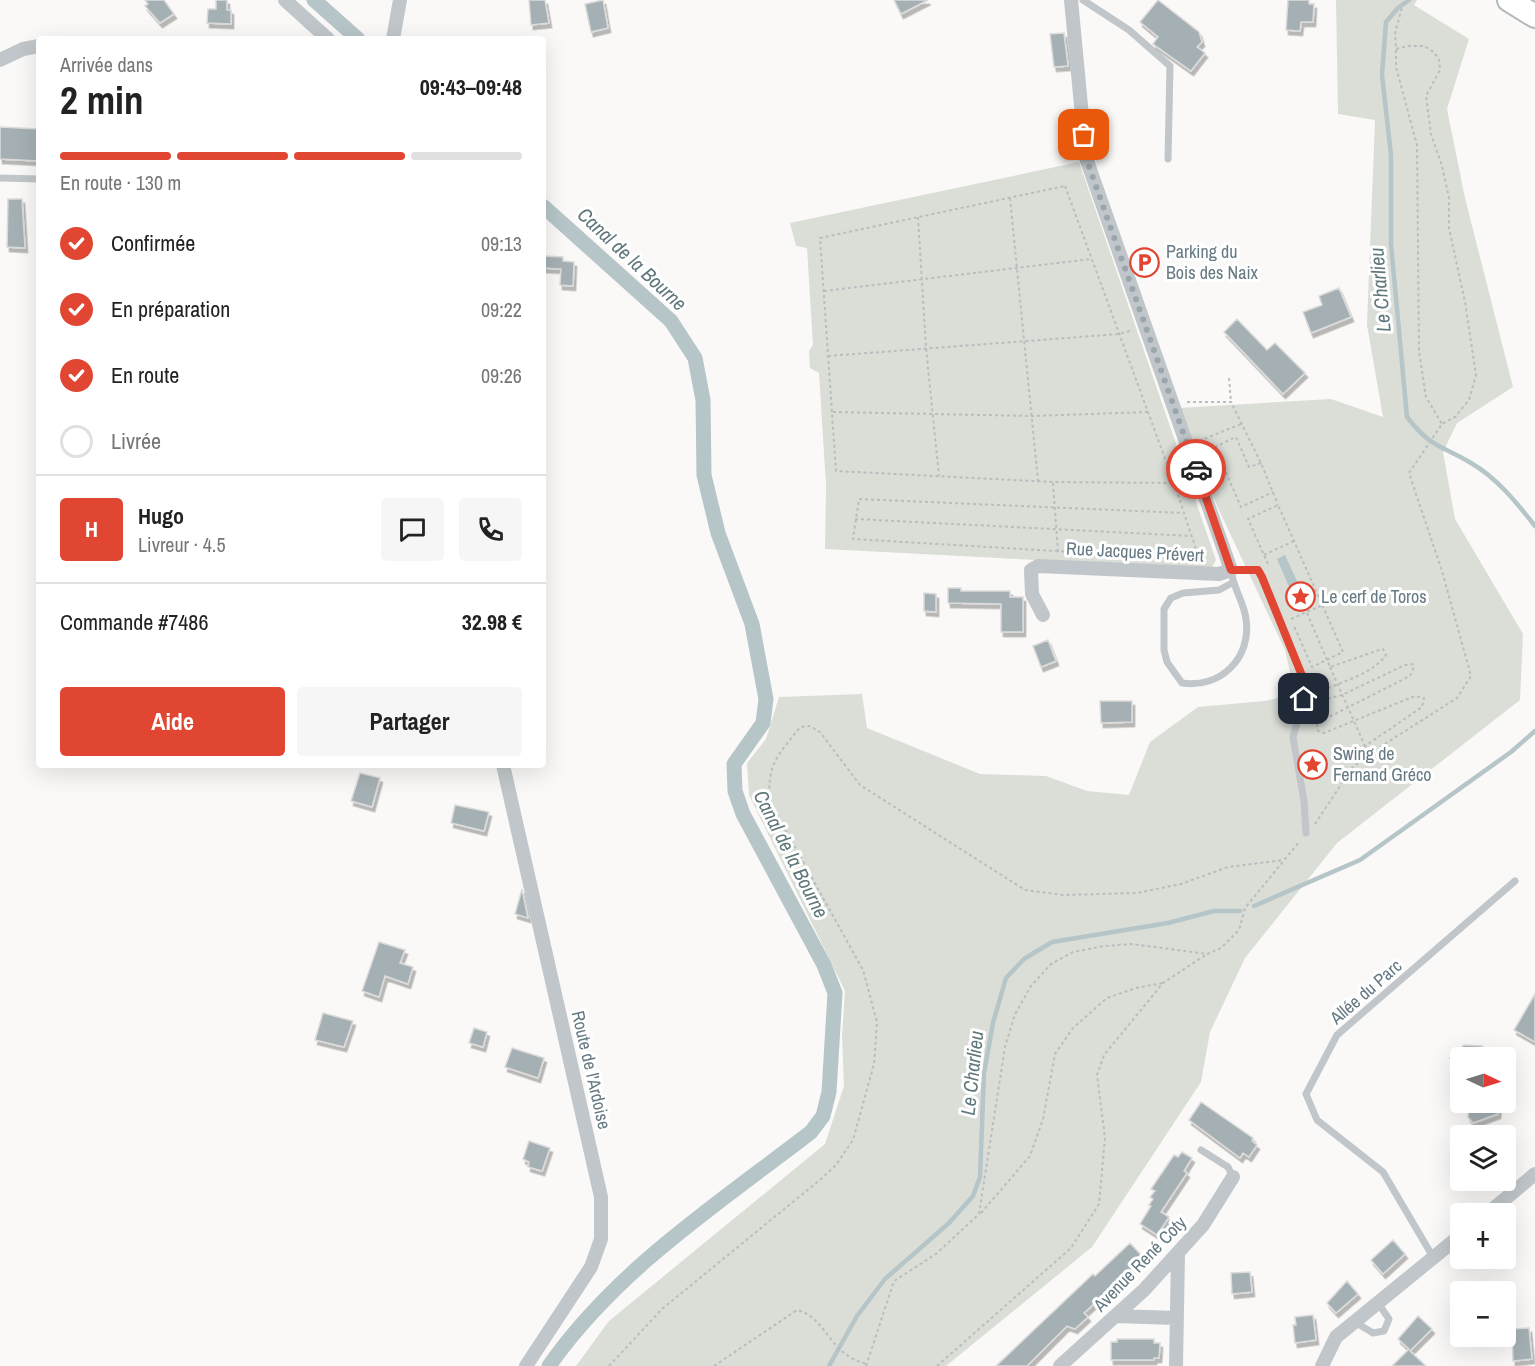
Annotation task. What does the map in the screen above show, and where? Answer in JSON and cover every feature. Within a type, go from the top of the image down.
[{"type":"street","points":[[285,0],[325,36]]},
{"type":"street","points":[[394,36],[400,0]]},
{"type":"street","name":"Rue Jacques Prévert","points":[[1071,0],[1086,158],[1232,577]]},
{"type":"street","points":[[0,60],[23,49],[36,47]]},
{"type":"street","name":"Rue Jacques Prévert","points":[[1043,615],[1032,594],[1032,570],[1038,566],[1219,574],[1232,577]]},
{"type":"street","name":"Route de l'Ardoise","points":[[504,768],[601,1197],[601,1239],[591,1268],[526,1366]]},
{"type":"street","points":[[1500,1203],[1535,1174]]},
{"type":"street","name":"Avenue René Coty","points":[[1060,1366],[1144,1290],[1178,1253],[1203,1225],[1233,1177]]},
{"type":"street","points":[[1322,1366],[1336,1337],[1450,1244]]},
{"type":"street","points":[[1176,1366],[1178,1253]]},
{"type":"street","points":[[1115,1316],[1177,1318]]},
{"type":"lane","points":[[1083,0],[1129,30],[1170,66],[1168,159]]},
{"type":"lane","points":[[0,178],[36,179]]},
{"type":"lane","points":[[1232,577],[1246,619],[1245,643],[1237,662],[1210,683],[1195,685],[1182,683],[1167,662],[1164,650],[1164,609],[1171,598],[1183,593],[1219,590],[1232,577],[1258,570],[1303,678],[1304,699],[1293,737],[1304,801],[1306,833]]},
{"type":"lane","name":"Allée du Parc","points":[[1433,1257],[1383,1172],[1317,1120],[1305,1094],[1337,1035],[1515,881]]},
{"type":"lane","points":[[1201,1150],[1228,1167],[1233,1177]]},
{"type":"lane","points":[[1354,1322],[1373,1333],[1384,1331],[1389,1319],[1378,1303]]},
{"type":"path","points":[[1404,0],[1395,33],[1396,67],[1417,145],[1419,352],[1426,397],[1442,423]]},
{"type":"path","points":[[937,1366],[1071,1248],[1099,1204],[1105,1138],[1097,1075],[1104,1055],[1163,983],[1207,954],[1221,948],[1234,936],[1243,921],[1245,908],[1317,822],[1352,768],[1369,753],[1457,698],[1471,676],[1442,571],[1409,473],[1418,456],[1442,423],[1455,417],[1469,400],[1476,375],[1465,302],[1449,228],[1449,198],[1442,166],[1431,134],[1426,96],[1440,70],[1439,60],[1434,52],[1424,46],[1396,49]]},
{"type":"path","points":[[1174,483],[1053,482],[836,471],[820,238],[1065,186],[1174,483],[1200,558],[1188,558]]},
{"type":"path","points":[[1010,198],[1026,340],[1038,481]]},
{"type":"path","points":[[918,217],[926,348],[939,476]]},
{"type":"path","points":[[824,291],[1091,259]]},
{"type":"path","points":[[828,356],[1119,334]]},
{"type":"path","points":[[1229,378],[1231,402],[1261,463],[1343,652],[1312,667],[1287,609]]},
{"type":"path","points":[[1172,403],[1231,402]]},
{"type":"path","points":[[833,412],[1033,416],[1148,412]]},
{"type":"path","points":[[1188,446],[1241,424]]},
{"type":"path","points":[[1261,463],[1249,467],[1236,437],[1215,447],[1241,507],[1273,492]]},
{"type":"path","points":[[1053,482],[1058,552]]},
{"type":"path","points":[[1117,554],[853,539],[859,499],[1184,513]]},
{"type":"path","points":[[1268,566],[1248,519],[1278,506]]},
{"type":"path","points":[[855,519],[1192,536]]},
{"type":"path","points":[[1264,555],[1294,541]]},
{"type":"path","points":[[1292,620],[1323,605]]},
{"type":"path","points":[[1307,613],[1369,753]]},
{"type":"path","points":[[1330,667],[1379,650],[1385,651],[1386,655],[1377,664],[1320,692],[1319,701],[1324,702],[1342,695],[1405,665],[1412,664],[1414,667],[1410,676],[1322,719],[1316,727],[1320,733],[1324,733],[1415,696],[1424,698],[1422,707],[1365,746]]},
{"type":"path","points":[[609,1366],[662,1308],[821,1179],[836,1165],[853,1140],[874,1064],[878,1022],[863,970],[771,804],[768,781],[775,759],[800,727],[810,726],[820,732],[860,785],[1025,890],[1063,895],[1137,893],[1180,884],[1228,867],[1284,860]]},
{"type":"path","points":[[980,1214],[1005,1047],[1015,1014],[1031,986],[1051,964],[1073,952],[1104,946],[1132,944],[1207,954]]},
{"type":"path","points":[[714,1366],[797,1310],[807,1312],[813,1318],[842,1355],[866,1365],[894,1281],[936,1254],[980,1214],[1030,1156],[1043,1119],[1055,1054],[1073,1028],[1107,998],[1136,988],[1163,983]]},
{"type":"shaded area","points":[[1336,0],[1417,0],[1414,5],[1469,39],[1447,109],[1465,198],[1513,387],[1457,423],[1443,452],[1455,519],[1523,634],[1520,700],[1337,843],[1245,958],[1210,1032],[1201,1082],[1092,1247],[946,1366],[576,1366],[609,1321],[825,1144],[844,1086],[842,1037],[845,991],[749,795],[747,763],[766,739],[779,697],[862,694],[867,728],[980,774],[1046,776],[1087,791],[1129,795],[1150,742],[1198,707],[1265,701],[1295,694],[1285,650],[1217,506],[1178,408],[1331,399],[1383,417],[1367,325],[1375,120],[1338,114]]},
{"type":"shaded area","points":[[1079,162],[1216,560],[1211,569],[825,549],[826,485],[819,373],[810,368],[809,351],[813,345],[807,248],[796,246],[790,223]]},
{"type":"shaded area","points":[[1285,555],[1302,592],[1293,596],[1277,559]]},
{"type":"building","points":[[145,0],[164,0],[174,14],[160,23],[145,6],[148,4]]},
{"type":"building","points":[[216,0],[227,0],[227,10],[231,10],[231,24],[207,23],[208,9],[216,9]]},
{"type":"building","points":[[529,0],[545,0],[549,23],[531,25]]},
{"type":"building","points":[[603,0],[608,28],[591,32],[585,4]]},
{"type":"building","points":[[894,0],[928,0],[901,14]]},
{"type":"building","points":[[1158,0],[1199,32],[1202,42],[1197,47],[1205,53],[1191,71],[1153,44],[1158,37],[1140,22]]},
{"type":"building","points":[[1288,0],[1309,0],[1309,4],[1314,4],[1313,22],[1301,22],[1300,31],[1286,30]]},
{"type":"building","points":[[1064,33],[1068,66],[1054,67],[1050,34]]},
{"type":"building","points":[[0,127],[36,129],[36,161],[0,159]]},
{"type":"building","points":[[8,199],[22,199],[25,248],[7,247]]},
{"type":"building","points":[[546,256],[563,257],[563,261],[574,262],[573,286],[560,285],[561,269],[546,268]]},
{"type":"building","points":[[1339,288],[1351,317],[1311,333],[1303,312],[1322,305],[1319,296]]},
{"type":"building","points":[[1237,319],[1267,350],[1275,343],[1305,373],[1283,394],[1224,332]]},
{"type":"building","points":[[948,588],[961,588],[961,591],[1010,591],[1010,597],[1023,597],[1023,632],[1001,632],[1001,604],[948,603]]},
{"type":"building","points":[[924,593],[936,594],[936,612],[924,611]]},
{"type":"building","points":[[1048,640],[1056,661],[1041,667],[1033,646]]},
{"type":"building","points":[[1100,701],[1132,701],[1132,722],[1101,723]]},
{"type":"building","points":[[360,773],[380,778],[372,807],[351,801]]},
{"type":"building","points":[[455,805],[489,812],[484,831],[451,823]]},
{"type":"building","points":[[522,889],[528,918],[515,914]]},
{"type":"building","points":[[379,942],[405,950],[400,963],[413,967],[408,984],[385,976],[379,997],[362,991]]},
{"type":"building","points":[[1535,994],[1535,1042],[1514,1030]]},
{"type":"building","points":[[323,1013],[353,1021],[344,1047],[315,1040]]},
{"type":"building","points":[[474,1028],[487,1032],[483,1047],[469,1043]]},
{"type":"building","points":[[1464,1045],[1483,1047],[1462,1047]]},
{"type":"building","points":[[512,1048],[544,1058],[538,1078],[505,1067]]},
{"type":"building","points":[[1201,1102],[1253,1138],[1252,1141],[1257,1145],[1249,1157],[1243,1153],[1240,1158],[1189,1120]]},
{"type":"building","points":[[1468,1113],[1498,1113],[1473,1123],[1468,1117]]},
{"type":"building","points":[[529,1141],[550,1148],[542,1171],[528,1167],[529,1162],[523,1159]]},
{"type":"building","points":[[1182,1152],[1192,1158],[1184,1171],[1187,1173],[1161,1212],[1169,1217],[1157,1235],[1140,1224],[1151,1206],[1149,1205],[1153,1199],[1150,1197],[1155,1191],[1151,1189],[1174,1155],[1178,1157]]},
{"type":"building","points":[[1393,1240],[1405,1254],[1383,1274],[1371,1260]]},
{"type":"building","points":[[1130,1243],[1141,1255],[1136,1260],[1139,1263],[1084,1313],[1088,1317],[1075,1329],[1067,1326],[1027,1366],[996,1366],[1093,1274],[1095,1276]]},
{"type":"building","points":[[1250,1272],[1252,1292],[1232,1294],[1231,1273]]},
{"type":"building","points":[[1347,1281],[1358,1294],[1336,1313],[1327,1303]]},
{"type":"building","points":[[1313,1315],[1316,1340],[1295,1343],[1293,1325],[1296,1325],[1295,1317]]},
{"type":"building","points":[[1418,1316],[1432,1329],[1410,1351],[1426,1366],[1392,1366],[1409,1349],[1398,1339]]},
{"type":"building","points":[[1529,1328],[1532,1359],[1513,1361],[1516,1329]]},
{"type":"building","points":[[1117,1339],[1154,1339],[1154,1343],[1160,1343],[1159,1358],[1111,1360],[1111,1342],[1117,1342]]},
{"type":"waterway","name":"Canal de la Bourne","points":[[314,0],[355,36]]},
{"type":"waterway","name":"Le Charlieu","points":[[1409,0],[1398,8],[1386,22],[1382,75],[1391,155],[1391,244],[1407,417],[1423,435],[1471,463],[1498,483],[1535,526]]},
{"type":"waterway","name":"Canal de la Bourne","points":[[546,209],[671,321],[695,358],[703,400],[704,475],[718,533],[752,624],[766,699],[763,723],[734,764],[735,791],[743,814],[824,965],[835,993],[829,1092],[823,1116],[811,1132],[671,1239],[638,1268],[576,1331],[549,1366]]},
{"type":"waterway","name":"Le Charlieu","points":[[1254,906],[1360,860],[1511,752],[1535,731]]},
{"type":"waterway","name":"Le Charlieu","points":[[829,1366],[857,1316],[885,1279],[949,1223],[973,1196],[980,1177],[984,1073],[993,1023],[1006,978],[1024,959],[1052,942],[1168,923],[1214,911],[1240,911]]},
{"type":"way so far","points":[[1084,135],[1086,158],[1196,469]]},
{"type":"place","name":"Parking du Bois des Naix","points":[[1145,262]]},
{"type":"place","name":"Le cerf de Toros","points":[[1300,597]]},
{"type":"place","name":"Swing de Fernand Gréco","points":[[1312,764]]},
{"type":"route","points":[[1196,469],[1226,549],[1231,570],[1251,568],[1258,570],[1262,577],[1303,678],[1304,699]]}]
